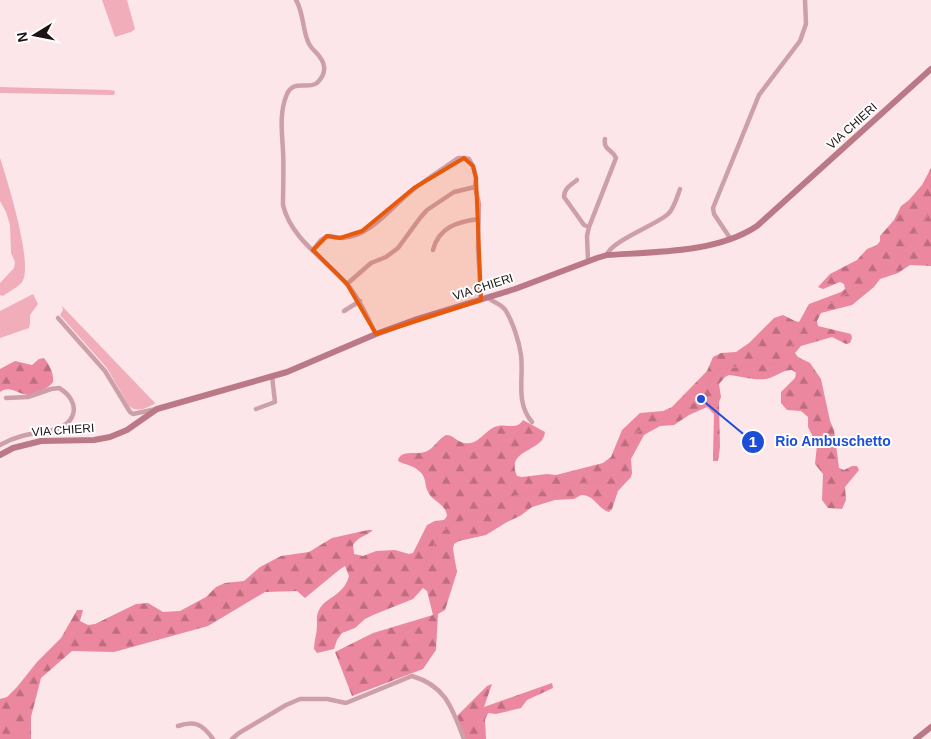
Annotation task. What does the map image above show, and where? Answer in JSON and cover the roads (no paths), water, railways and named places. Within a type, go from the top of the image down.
[{"type":"street","points":[[296,0],[299,5],[307,39],[322,60],[324,72],[316,83],[293,87],[287,94],[281,119],[283,205],[288,222],[320,260],[347,284],[360,301],[376,334]]},
{"type":"street","points":[[730,238],[714,214],[713,208],[759,95],[800,41],[806,24],[805,0]]},
{"type":"street","name":"VIA CHIERI","points":[[0,455],[13,448],[41,441],[94,440],[110,437],[128,430],[158,409],[288,372],[376,334],[428,315],[484,299],[607,255],[678,250],[710,245],[748,232],[757,226],[931,69]]},
{"type":"street","points":[[588,261],[587,236],[589,227],[615,160],[615,156],[604,146],[604,139]]},
{"type":"street","points":[[313,250],[327,236],[348,237],[378,221],[414,188],[458,158],[469,160],[473,166],[476,178],[475,187],[479,204],[478,247],[484,299],[503,307],[514,332],[521,355],[522,402],[527,416],[532,422]]},
{"type":"street","points":[[578,180],[567,187],[564,197],[584,225],[589,227]]},
{"type":"street","points":[[347,284],[371,263],[386,257],[398,248],[427,210],[454,192],[475,187]]},
{"type":"street","points":[[607,255],[610,248],[668,214],[680,189]]},
{"type":"street","points":[[433,250],[435,243],[444,230],[478,218]]},
{"type":"street","points":[[344,311],[360,301]]},
{"type":"street","points":[[58,318],[105,371],[130,412],[133,414],[154,408],[158,409]]},
{"type":"street","points":[[256,409],[275,402],[272,376]]},
{"type":"street","points":[[0,445],[22,436],[54,430],[69,420],[74,413],[75,406],[71,398],[59,388],[28,397],[6,398]]},
{"type":"street","points":[[232,739],[286,705],[300,699],[327,699],[346,703],[412,676],[430,682],[439,689],[447,699],[464,739]]},
{"type":"street","points":[[178,726],[199,724],[206,729],[213,739]]},
{"type":"street","points":[[916,739],[931,728]]},
{"type":"waterway","points":[[422,571],[440,532],[510,497],[618,477],[637,432],[701,399],[717,369],[776,363],[797,339],[812,309],[828,305],[892,266],[931,211]]},
{"type":"place","name":"Rio Ambuschetto","points":[[701,399]]}]
